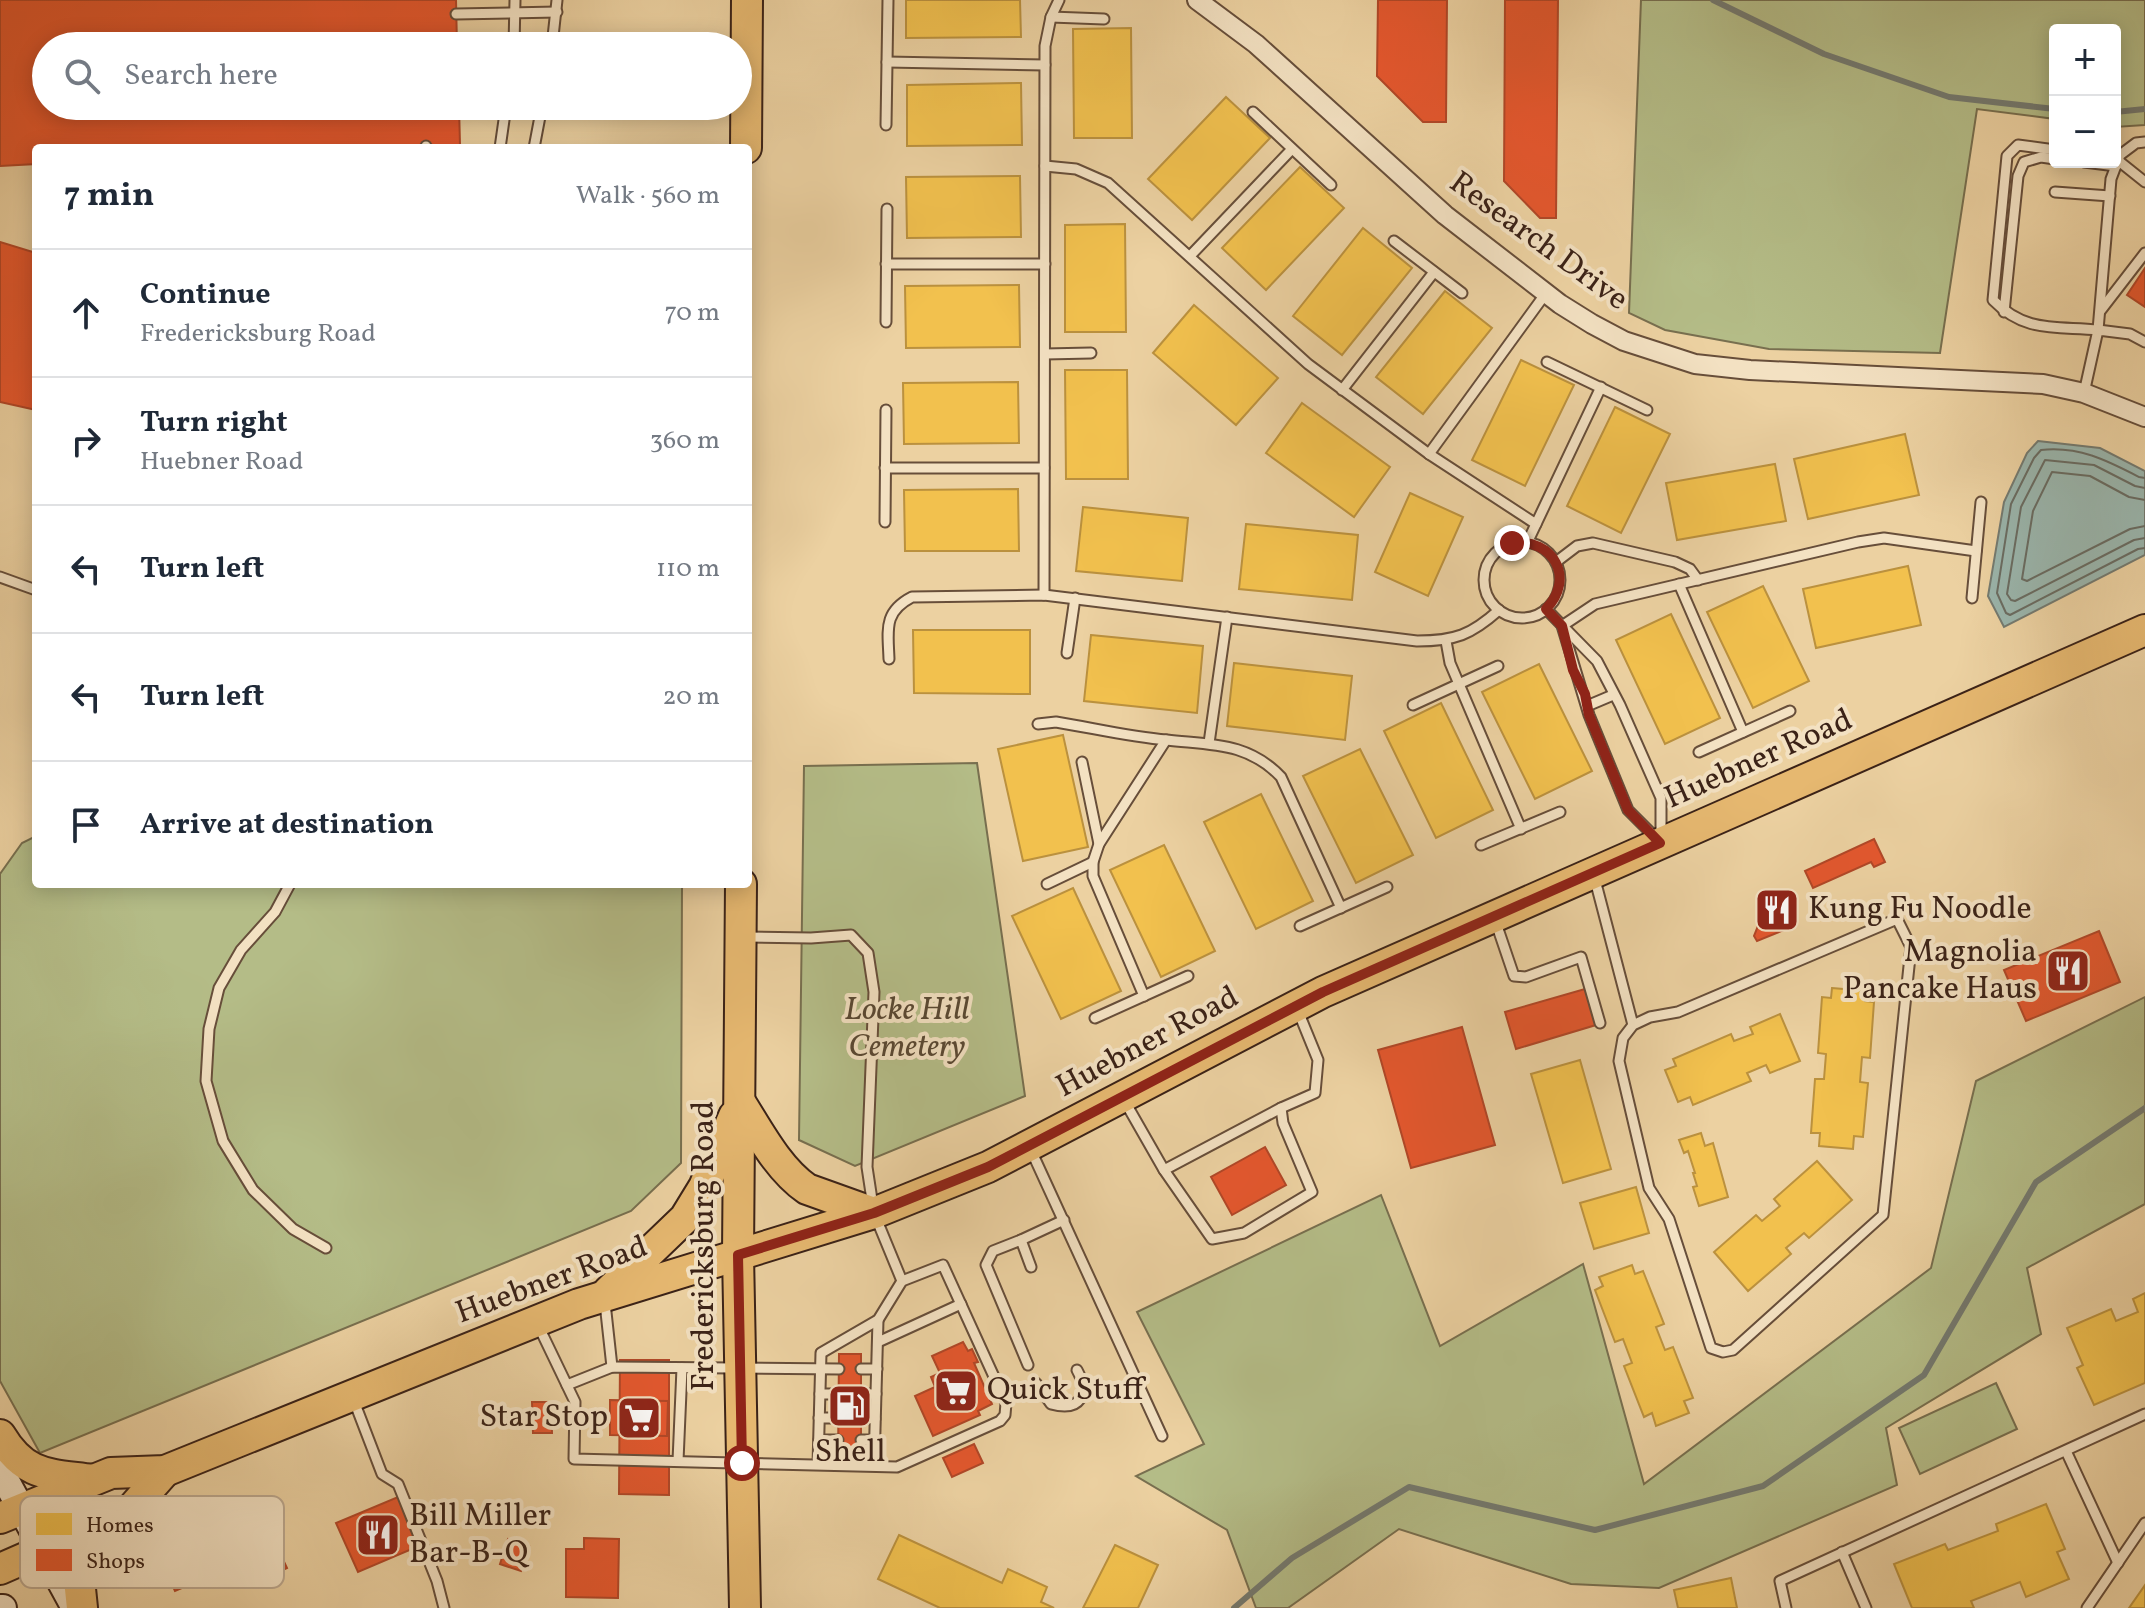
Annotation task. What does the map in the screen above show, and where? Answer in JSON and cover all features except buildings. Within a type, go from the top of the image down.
[{"type":"main road","points":[[747,0],[747,32]]},
{"type":"main road","points":[[746,120],[746,144]]},
{"type":"main road","name":"Huebner Road","points":[[54,1496],[111,1473],[165,1471],[604,1296],[874,1213],[988,1167],[1296,1006],[2145,630]]},
{"type":"main road","name":"Fredericksburg Road","points":[[741,888],[738,1255],[745,1608]]},
{"type":"main road","points":[[740,1102],[762,1137],[799,1183],[874,1213]]},
{"type":"main road","points":[[604,1296],[685,1218],[704,1187],[740,1102]]},
{"type":"main road","points":[[0,1435],[19,1462],[34,1470],[94,1480]]},
{"type":"main road","points":[[0,1470],[11,1513]]},
{"type":"main road","name":"Huebner Road","points":[[143,1496],[165,1471]]},
{"type":"main road","name":"Huebner Road","points":[[0,1569],[20,1561]]},
{"type":"main road","points":[[64,1588],[75,1608]]},
{"type":"main road","points":[[80,1588],[82,1608]]},
{"type":"street","name":"Research Drive","points":[[1197,0],[1256,44],[1445,215],[1546,293],[1624,341],[1695,364],[1750,370],[2043,384],[2084,393],[2145,417]]},
{"type":"lane","points":[[514,32],[515,0]]},
{"type":"lane","points":[[554,32],[557,0]]},
{"type":"lane","points":[[886,125],[888,0]]},
{"type":"lane","points":[[1044,595],[1045,46],[1051,17],[1059,0]]},
{"type":"lane","points":[[456,14],[557,12]]},
{"type":"lane","points":[[1051,17],[1104,19]]},
{"type":"lane","points":[[887,62],[1045,65]]},
{"type":"lane","points":[[1253,112],[1331,185]]},
{"type":"lane","points":[[501,144],[504,120]]},
{"type":"lane","points":[[535,144],[539,120]]},
{"type":"lane","points":[[2121,154],[2126,148],[2145,142]]},
{"type":"lane","points":[[2049,149],[2018,145],[2007,156],[1993,300],[2004,312],[2025,324],[2130,334],[2145,342]]},
{"type":"lane","points":[[1190,256],[1292,149]]},
{"type":"lane","points":[[2004,312],[2018,176],[2024,162],[2049,158]]},
{"type":"lane","points":[[2121,165],[2145,182]]},
{"type":"lane","points":[[1045,166],[1076,169],[1108,183],[1308,364],[1429,454],[1536,524]]},
{"type":"lane","points":[[2084,393],[2098,330],[2115,168]]},
{"type":"lane","points":[[2055,192],[2110,196]]},
{"type":"lane","points":[[886,322],[887,209]]},
{"type":"lane","points":[[1394,241],[1462,293]]},
{"type":"lane","points":[[2099,312],[2145,253]]},
{"type":"lane","points":[[886,264],[1045,264]]},
{"type":"lane","points":[[1342,390],[1434,272]]},
{"type":"lane","points":[[1429,454],[1546,293]]},
{"type":"lane","points":[[1045,354],[1091,353]]},
{"type":"lane","points":[[1547,362],[1647,410]]},
{"type":"lane","points":[[1527,543],[1601,387]]},
{"type":"lane","points":[[885,522],[886,410]]},
{"type":"lane","points":[[885,468],[1044,468]]},
{"type":"lane","points":[[1972,598],[1981,502]]},
{"type":"lane","points":[[1562,626],[1595,604],[1858,542],[1884,538],[1976,551]]},
{"type":"lane","points":[[1512,543],[1527,543],[1542,548],[1556,562],[1558,592],[1546,609],[1528,618],[1517,618],[1499,610],[1491,602],[1484,583],[1488,563],[1502,548],[1512,543]]},
{"type":"lane","points":[[1556,562],[1577,546],[1593,543],[1675,562],[1690,569],[1698,580]]},
{"type":"lane","points":[[0,577],[32,589]]},
{"type":"lane","points":[[1679,584],[1743,732]]},
{"type":"lane","points":[[889,659],[891,614],[899,604],[912,597],[1044,595],[1417,641],[1446,641],[1474,631],[1499,610]]},
{"type":"lane","points":[[1067,653],[1075,598]]},
{"type":"lane","points":[[1546,609],[1597,661],[1661,798],[1660,843]]},
{"type":"lane","points":[[1209,743],[1227,617]]},
{"type":"lane","points":[[1562,626],[1573,670],[1628,810],[1660,843]]},
{"type":"lane","points":[[1446,641],[1450,663],[1521,829]]},
{"type":"lane","points":[[1413,705],[1498,666]]},
{"type":"lane","points":[[1587,706],[1613,695]]},
{"type":"lane","points":[[1699,752],[1790,711]]},
{"type":"lane","points":[[1038,724],[1056,722],[1166,740],[1209,743],[1246,752],[1266,761],[1281,777],[1341,908]]},
{"type":"lane","points":[[1144,996],[1093,876],[1093,862],[1099,844],[1166,740]]},
{"type":"lane","points":[[1082,762],[1099,844]]},
{"type":"lane","points":[[1481,845],[1560,812]]},
{"type":"lane","points":[[1047,884],[1093,862]]},
{"type":"lane","points":[[1593,873],[1633,1025]]},
{"type":"lane","points":[[1300,926],[1387,887]]},
{"type":"lane","points":[[288,888],[275,912],[241,950],[219,988],[209,1029],[206,1081],[223,1141],[253,1190],[293,1229],[326,1248]]},
{"type":"lane","points":[[1494,916],[1514,976],[1526,977],[1581,957],[1600,1023]]},
{"type":"lane","points":[[1897,919],[1911,947],[1883,1215],[1733,1350],[1723,1352],[1711,1348],[1669,1219],[1649,1188],[1619,1061],[1623,1038],[1633,1025],[1650,1017],[1678,1012],[1897,919]]},
{"type":"lane","points":[[741,937],[851,935],[868,953],[874,992],[867,1167],[874,1213],[902,1281]]},
{"type":"lane","points":[[1095,1018],[1188,976]]},
{"type":"lane","points":[[1164,1170],[1315,1093],[1318,1060],[1296,1006]]},
{"type":"lane","points":[[1122,1097],[1164,1170],[1212,1239],[1244,1233],[1312,1192],[1283,1123],[1281,1108]]},
{"type":"lane","points":[[1029,1145],[1162,1436]]},
{"type":"lane","points":[[1028,1365],[986,1265],[993,1251],[1064,1220]]},
{"type":"lane","points":[[1021,1240],[1031,1267]]},
{"type":"lane","points":[[536,1322],[575,1402],[574,1459],[897,1467],[1000,1421],[1005,1415],[1006,1403],[943,1265],[902,1281],[878,1320],[821,1353],[818,1465]]},
{"type":"lane","points":[[604,1296],[612,1367]]},
{"type":"lane","points":[[878,1342],[961,1304]]},
{"type":"lane","points":[[874,1465],[878,1320]]},
{"type":"lane","points":[[567,1385],[612,1367],[839,1369]]},
{"type":"lane","points":[[678,1461],[682,1368]]},
{"type":"lane","points":[[861,1369],[877,1369]]},
{"type":"lane","points":[[1036,1383],[1051,1404],[1068,1406],[1078,1403],[1084,1393],[1084,1382],[1077,1370]]},
{"type":"lane","points":[[820,1394],[839,1394]]},
{"type":"lane","points":[[861,1394],[876,1394]]},
{"type":"lane","points":[[352,1396],[382,1474],[398,1484],[437,1581],[444,1608]]},
{"type":"lane","points":[[1786,1608],[1780,1581],[2145,1414]]},
{"type":"lane","points":[[819,1418],[839,1418]]},
{"type":"lane","points":[[861,1418],[875,1419]]},
{"type":"lane","points":[[819,1440],[838,1440]]},
{"type":"lane","points":[[861,1440],[874,1440]]},
{"type":"lane","points":[[2066,1451],[2118,1563]]},
{"type":"lane","points":[[2087,1608],[2145,1523]]},
{"type":"lane","points":[[1842,1552],[1866,1608]]},
{"type":"green space","points":[[1641,0],[2145,0],[2145,125],[2121,127],[2121,24],[2049,24],[2049,118],[1977,109],[1940,353],[1769,349],[1665,330],[1629,313]]},
{"type":"green space","name":"Locke Hill Cemetery","points":[[977,763],[1025,1096],[855,1166],[799,1140],[804,766]]},
{"type":"green space","points":[[32,838],[32,888],[682,888],[681,1163],[631,1211],[40,1453],[0,1381],[0,874],[22,843]]},
{"type":"green space","points":[[2145,997],[2145,1204],[2027,1268],[2041,1334],[1886,1428],[1897,1485],[1659,1588],[1571,1584],[1399,1529],[1288,1608],[1256,1608],[1227,1530],[1136,1476],[1204,1444],[1137,1312],[1381,1195],[1440,1346],[1583,1264],[1644,1484],[1931,1268],[1976,1081]]},
{"type":"green space","points":[[1996,1383],[2017,1429],[1920,1474],[1899,1428]]},
{"type":"water","points":[[2038,441],[2100,448],[2145,471],[2145,555],[2004,627],[1988,596],[2004,502],[2027,453]]},
{"type":"waterway","points":[[1713,0],[1824,54],[1949,97],[2049,108]]},
{"type":"waterway","points":[[2121,111],[2145,109]]},
{"type":"waterway","points":[[1234,1608],[1292,1558],[1409,1487],[1595,1530],[1763,1486],[1924,1375],[2036,1182],[2145,1108]]},
{"type":"place","name":"Kung Fu Noodle","points":[[1777,910]]},
{"type":"place","name":"Magnolia Pancake Haus","points":[[2068,971]]},
{"type":"place","name":"Quick Stuff","points":[[956,1391]]},
{"type":"place","name":"Shell","points":[[850,1406]]},
{"type":"place","name":"Star Stop","points":[[639,1418]]},
{"type":"place","name":"Bill Miller Bar-B-Q","points":[[378,1535]]},
{"type":"route","points":[[742,1463],[738,1255],[874,1213],[988,1167],[1323,992],[1660,843],[1628,810],[1589,715],[1562,626],[1546,609],[1554,602],[1558,592],[1560,582],[1556,562],[1550,554],[1532,543],[1512,543]]}]
